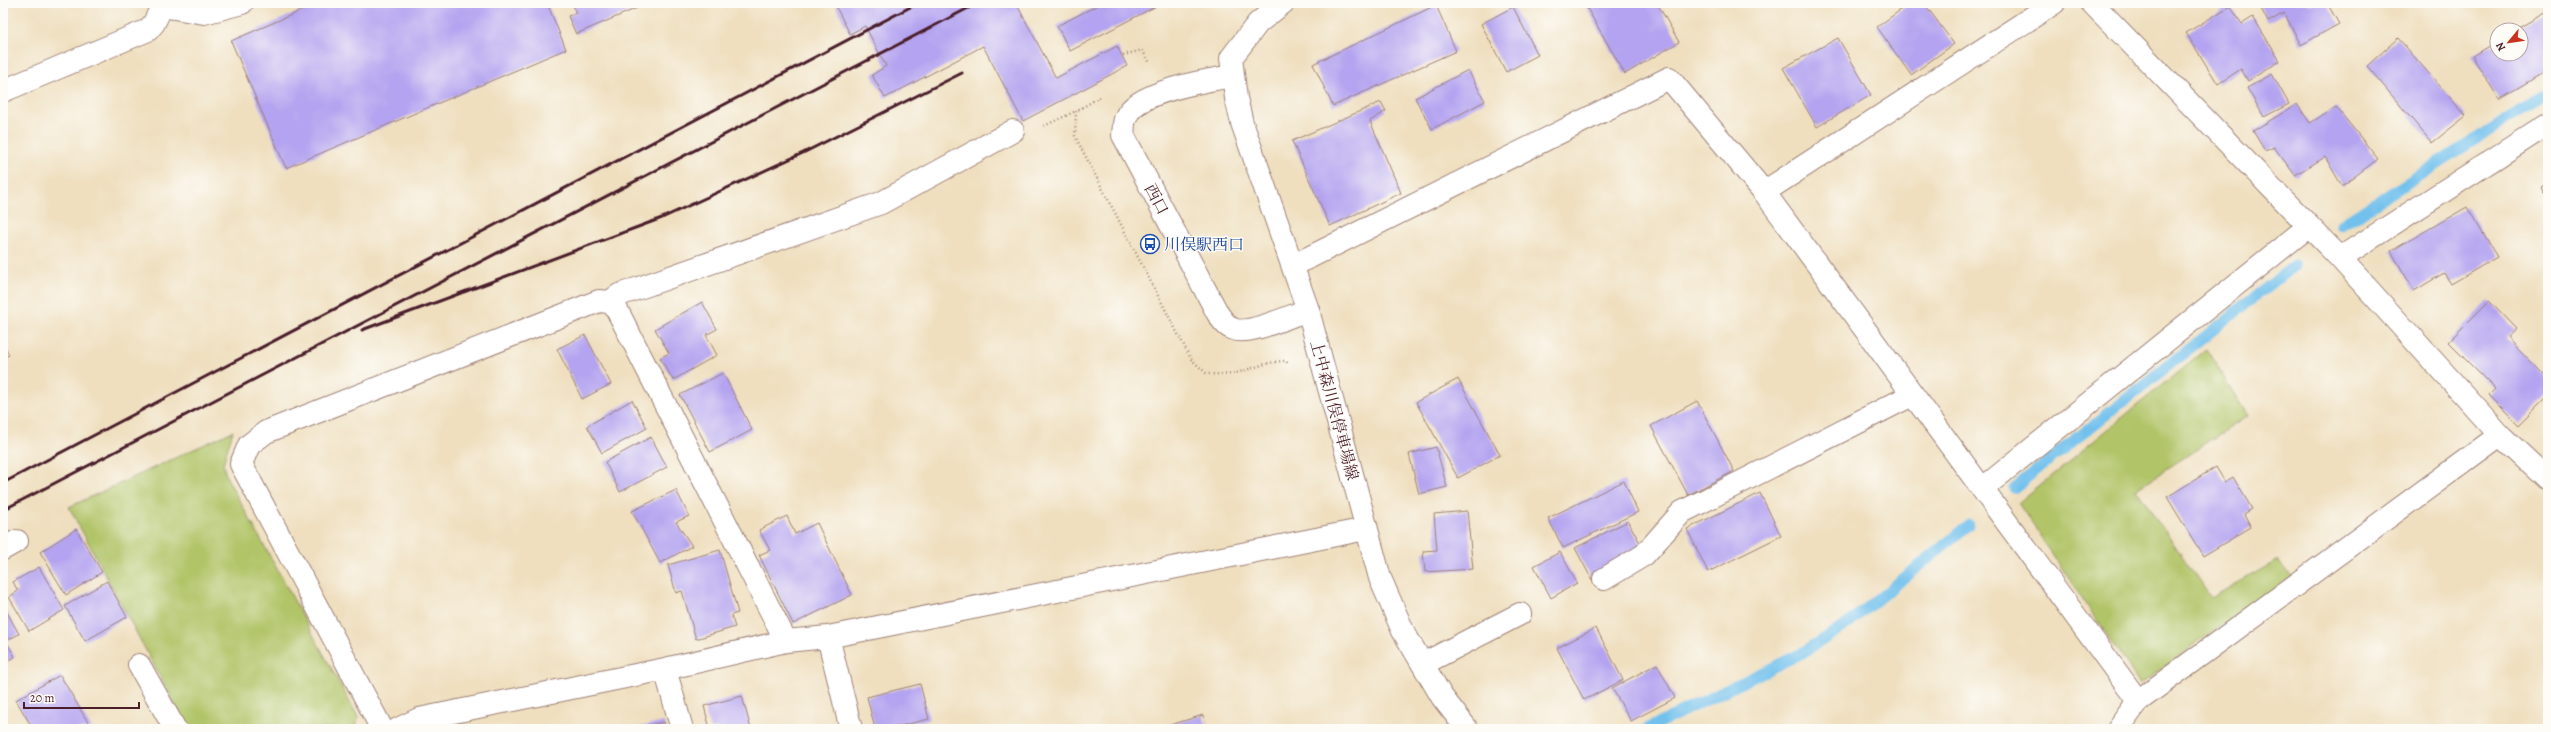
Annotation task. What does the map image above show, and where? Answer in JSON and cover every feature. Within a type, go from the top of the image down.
[{"type":"street","points":[[3,92],[148,30],[154,23],[161,4],[204,13],[242,3]]},
{"type":"street","name":"上中森川俣停車場線","points":[[1283,3],[1258,23],[1231,58],[1232,76],[1242,123],[1294,265],[1308,310],[1380,578],[1403,631],[1442,697],[1467,729]]},
{"type":"street","points":[[1764,192],[2054,3]]},
{"type":"street","points":[[2092,3],[2340,258],[2500,435],[2548,480]]},
{"type":"street","name":"西口","points":[[1232,76],[1176,88],[1142,101],[1126,116],[1123,135],[1218,314],[1226,325],[1235,330],[1248,330],[1308,310]]},
{"type":"street","points":[[1294,265],[1669,78],[1764,192],[1912,396],[2138,700]]},
{"type":"street","points":[[2340,258],[2548,124]]},
{"type":"street","points":[[610,302],[619,295],[881,204],[1013,131]]},
{"type":"street","points":[[1982,489],[2309,226]]},
{"type":"street","points":[[382,729],[241,464],[249,445],[266,432],[599,301],[610,302],[616,308],[786,641]]},
{"type":"street","points":[[1604,579],[1644,554],[1682,512],[1912,396]]},
{"type":"street","points":[[2118,729],[2138,700],[2500,435]]},
{"type":"street","points":[[398,729],[419,719],[665,669],[786,641],[828,637],[1366,529]]},
{"type":"street","points":[[1423,664],[1520,614]]},
{"type":"street","points":[[828,637],[851,729]]},
{"type":"street","points":[[139,665],[175,729]]},
{"type":"street","points":[[665,669],[682,729]]},
{"type":"path","points":[[1122,55],[1142,50],[1152,66]]},
{"type":"green space","points":[[2206,349],[2248,416],[2136,489],[2211,598],[2278,560],[2291,577],[2140,684],[2018,503]]},
{"type":"green space","points":[[233,431],[223,464],[226,476],[358,717],[356,729],[188,729],[69,507]]},
{"type":"building","points":[[319,3],[547,3],[566,49],[286,168],[231,41]]},
{"type":"building","points":[[572,3],[649,3],[576,34],[568,16],[576,13]]},
{"type":"building","points":[[842,3],[1016,3],[1056,78],[1117,46],[1127,66],[1023,121],[983,46],[885,98],[872,75],[886,66],[865,26],[850,34],[836,7]]},
{"type":"building","points":[[1102,3],[1162,3],[1070,51],[1057,26]]},
{"type":"building","points":[[1584,3],[1657,3],[1679,42],[1625,74]]},
{"type":"building","points":[[1910,3],[1924,3],[1954,44],[1911,75],[1877,27]]},
{"type":"building","points":[[2258,3],[2327,3],[2339,24],[2301,45],[2284,13],[2268,22]]},
{"type":"building","points":[[1436,5],[1456,51],[1333,106],[1313,64]]},
{"type":"building","points":[[2230,6],[2242,24],[2253,17],[2280,61],[2248,81],[2241,69],[2218,84],[2186,33]]},
{"type":"building","points":[[1513,7],[1538,55],[1506,72],[1481,24]]},
{"type":"building","points":[[2548,11],[2548,70],[2499,99],[2472,56],[2489,46],[2489,62],[2529,62],[2529,22]]},
{"type":"building","points":[[1838,38],[1871,95],[1817,127],[1783,68]]},
{"type":"building","points":[[2398,38],[2466,116],[2432,143],[2367,66]]},
{"type":"building","points":[[1468,70],[1485,101],[1432,129],[1415,98]]},
{"type":"building","points":[[2272,74],[2289,104],[2264,117],[2247,88]]},
{"type":"building","points":[[1381,102],[1386,111],[1370,121],[1401,193],[1330,226],[1292,141]]},
{"type":"building","points":[[2297,104],[2310,123],[2336,107],[2378,159],[2342,186],[2325,157],[2295,175],[2274,147],[2265,151],[2253,131]]},
{"type":"building","points":[[2548,183],[2548,199],[2541,187]]},
{"type":"building","points":[[2467,207],[2497,257],[2451,284],[2444,273],[2414,291],[2391,251]]},
{"type":"building","points":[[2489,301],[2516,329],[2507,337],[2548,379],[2548,396],[2519,425],[2489,395],[2495,389],[2448,342]]},
{"type":"building","points":[[702,302],[717,329],[706,335],[717,355],[673,380],[660,358],[669,353],[655,329]]},
{"type":"building","points":[[585,335],[611,384],[582,399],[557,349]]},
{"type":"building","points":[[3,342],[9,355],[3,358]]},
{"type":"building","points":[[723,373],[752,430],[710,452],[680,395]]},
{"type":"building","points":[[1458,379],[1500,455],[1458,478],[1416,402]]},
{"type":"building","points":[[632,400],[647,428],[602,453],[587,426]]},
{"type":"building","points":[[1697,401],[1734,471],[1688,495],[1651,426]]},
{"type":"building","points":[[651,437],[667,467],[620,492],[605,462]]},
{"type":"building","points":[[1436,447],[1447,487],[1419,494],[1409,454]]},
{"type":"building","points":[[2216,467],[2225,482],[2233,477],[2252,509],[2244,514],[2251,527],[2203,556],[2167,497]]},
{"type":"building","points":[[1624,481],[1638,512],[1563,548],[1548,518]]},
{"type":"building","points":[[676,490],[689,516],[676,522],[692,546],[660,563],[632,511]]},
{"type":"building","points":[[1760,493],[1781,536],[1708,572],[1687,529]]},
{"type":"building","points":[[1467,511],[1473,569],[1425,572],[1423,551],[1437,550],[1434,514]]},
{"type":"building","points":[[787,516],[795,534],[817,523],[852,595],[793,624],[759,555],[770,550],[759,530]]},
{"type":"building","points":[[1628,521],[1645,552],[1592,580],[1575,548]]},
{"type":"building","points":[[76,529],[102,572],[66,595],[40,552]]},
{"type":"building","points":[[720,550],[738,613],[731,615],[735,627],[696,639],[682,591],[676,593],[668,565]]},
{"type":"building","points":[[1560,552],[1577,583],[1551,598],[1534,566]]},
{"type":"building","points":[[39,567],[64,610],[29,631],[9,597],[18,591],[13,582]]},
{"type":"building","points":[[107,581],[127,617],[85,641],[65,606]]},
{"type":"building","points":[[3,605],[19,634],[6,641],[15,657],[3,664]]},
{"type":"building","points":[[1596,628],[1623,680],[1584,700],[1557,648]]},
{"type":"building","points":[[1657,664],[1675,698],[1631,721],[1612,688]]},
{"type":"building","points":[[60,675],[92,729],[33,729],[16,700]]},
{"type":"building","points":[[920,684],[929,719],[888,729],[875,729],[867,697]]},
{"type":"building","points":[[742,696],[751,729],[710,729],[704,706]]},
{"type":"building","points":[[1203,715],[1208,729],[1157,729]]},
{"type":"building","points":[[664,722],[666,729],[635,729],[635,728]]},
{"type":"waterway","points":[[2341,225],[2548,93]]},
{"type":"waterway","points":[[2014,488],[2295,265]]},
{"type":"waterway","points":[[1647,729],[1802,653],[1846,625],[1969,525]]},
{"type":"railway","points":[[3,483],[918,3]]},
{"type":"railway","points":[[3,510],[978,3]]},
{"type":"railway","points":[[362,330],[662,218],[803,153],[962,73]]},
{"type":"place","name":"川俣駅西口","points":[[1150,244]]}]
